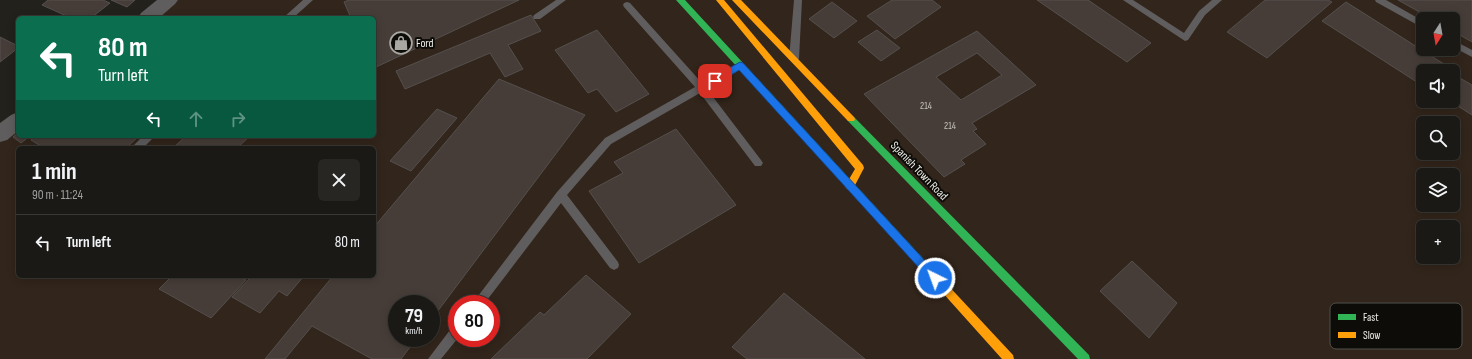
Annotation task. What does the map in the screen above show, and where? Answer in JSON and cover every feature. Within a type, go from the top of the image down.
[{"type":"highway","points":[[680,0],[1009,359]]},
{"type":"highway","points":[[720,0],[860,168],[850,186]]},
{"type":"highway","name":"Spanish Town Road","points":[[736,0],[1085,359]]},
{"type":"street","points":[[149,16],[169,0]]},
{"type":"street","points":[[0,134],[16,122]]},
{"type":"lane","points":[[290,16],[310,0]]},
{"type":"lane","points":[[537,18],[562,0]]},
{"type":"lane","points":[[794,59],[798,0]]},
{"type":"lane","points":[[1127,0],[1186,38],[1202,13],[1218,0]]},
{"type":"lane","points":[[1379,0],[1416,21]]},
{"type":"lane","points":[[627,5],[701,88],[758,163]]},
{"type":"lane","points":[[1460,47],[1472,54]]},
{"type":"lane","points":[[484,295],[561,195],[608,141],[740,66]]},
{"type":"lane","points":[[138,146],[148,138]]},
{"type":"lane","points":[[561,195],[614,265]]},
{"type":"lane","points":[[434,359],[448,341]]},
{"type":"shaded area","points":[[174,0],[1472,0],[1472,359],[0,359],[0,139],[16,126],[16,138],[376,138],[376,16],[154,16]]},
{"type":"building","points":[[48,0],[103,0],[110,3],[94,16],[67,16],[42,5]]},
{"type":"building","points":[[111,0],[135,0],[127,7]]},
{"type":"building","name":"Ford","points":[[349,0],[519,0],[376,67],[376,16],[350,16],[344,2]]},
{"type":"building","points":[[892,0],[932,0],[941,7],[895,39],[867,16]]},
{"type":"building","points":[[1037,0],[1088,0],[1151,43],[1127,62]]},
{"type":"building","points":[[1265,0],[1328,0],[1332,2],[1267,58],[1227,32]]},
{"type":"building","points":[[1398,0],[1472,0],[1472,42],[1460,35],[1460,12],[1419,12]]},
{"type":"building","points":[[832,2],[857,21],[834,38],[809,19]]},
{"type":"building","points":[[1346,2],[1416,46],[1416,56],[1431,56],[1444,64],[1416,64],[1416,81],[1322,21]]},
{"type":"building","points":[[531,15],[541,31],[508,45],[523,69],[505,77],[490,53],[405,89],[396,71]]},
{"type":"building","points":[[597,30],[649,94],[616,112],[597,89],[588,93],[555,50]]},
{"type":"building","points":[[877,30],[900,48],[881,61],[858,42]]},
{"type":"building","points":[[977,31],[1036,85],[972,123],[977,129],[973,131],[986,144],[961,160],[965,164],[944,177],[864,94]],"holes":[[[977,53],[1002,75],[961,100],[936,77]]]},
{"type":"building","points":[[0,37],[16,45],[16,50],[0,62]]},
{"type":"building","points":[[1460,78],[1472,85],[1472,115],[1460,107]]},
{"type":"building","points":[[499,79],[585,115],[450,295],[448,295],[448,297],[440,308],[440,295],[388,295],[388,347],[410,347],[401,359],[372,359],[312,326],[285,359],[265,359],[331,278],[376,278],[376,225]]},
{"type":"building","points":[[437,109],[457,118],[411,171],[390,161]]},
{"type":"building","points":[[676,129],[736,205],[639,263],[589,191],[623,173],[614,162]]},
{"type":"building","points":[[16,135],[16,138],[27,138],[21,143],[13,137]]},
{"type":"building","points":[[34,138],[137,138],[128,146],[41,146],[31,140]]},
{"type":"building","points":[[184,138],[248,138],[239,146],[175,146]]},
{"type":"building","points":[[1132,261],[1177,303],[1149,338],[1100,291]]},
{"type":"building","points":[[586,275],[631,314],[587,359],[491,359],[540,312],[544,315]]},
{"type":"building","points":[[170,278],[242,278],[246,280],[211,318],[159,289]]},
{"type":"building","points":[[250,278],[302,278],[287,296],[279,291],[260,313],[232,297]]},
{"type":"building","points":[[784,293],[865,359],[747,359],[732,347]]},
{"type":"traffic: fast","points":[[680,0],[927,269]]},
{"type":"traffic: fast","points":[[851,119],[1085,359]]},
{"type":"traffic: slow","points":[[720,0],[860,168],[850,186]]},
{"type":"traffic: slow","points":[[736,0],[851,119]]},
{"type":"traffic: slow","points":[[927,269],[1009,359]]},
{"type":"place","name":"Ford","points":[[401,43]]},
{"type":"route","points":[[715,81],[740,66],[935,278]]}]
